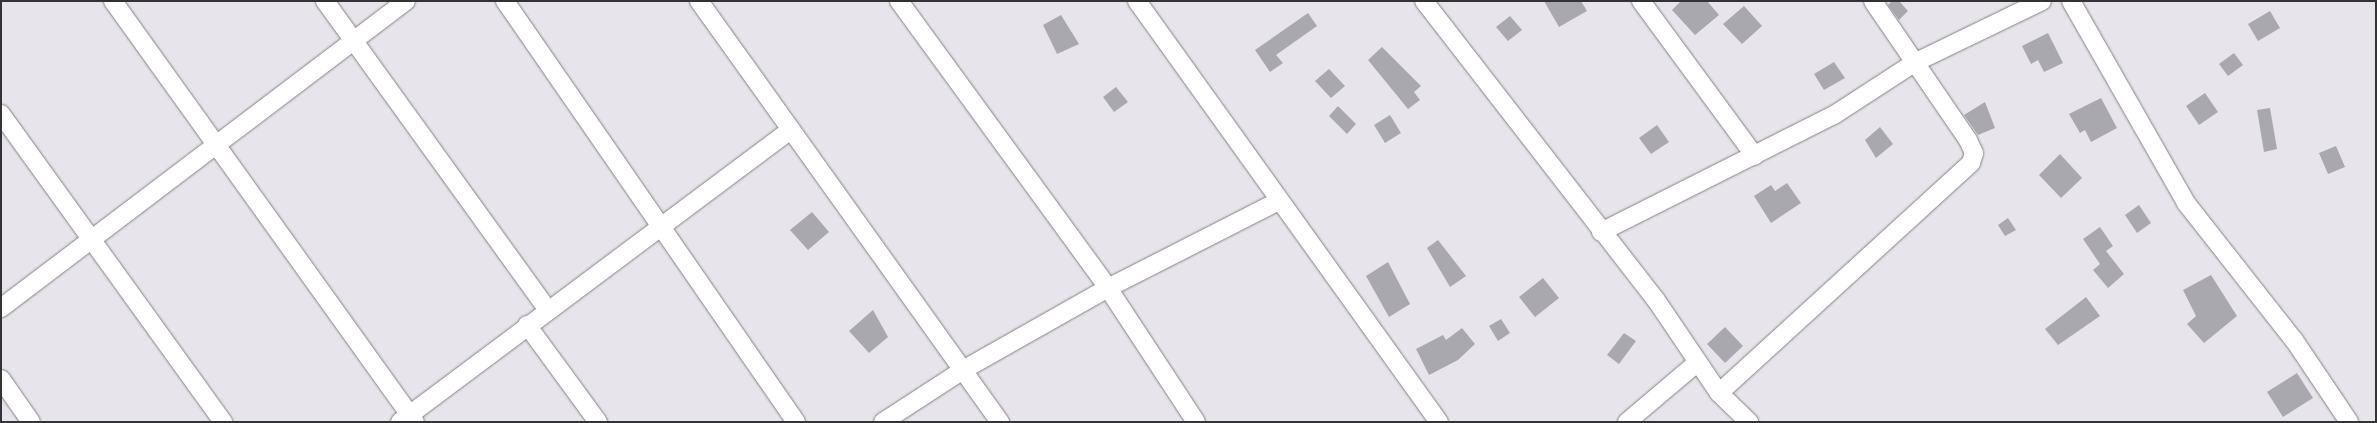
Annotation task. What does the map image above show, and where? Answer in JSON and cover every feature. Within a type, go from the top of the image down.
[{"type":"street","points":[[113,1],[409,419],[528,325],[663,228],[791,130]]},
{"type":"street","points":[[325,1],[356,40],[548,310]]},
{"type":"street","points":[[1,308],[216,148],[406,1]]},
{"type":"street","points":[[505,1],[796,422]]},
{"type":"street","points":[[699,1],[1000,422]]},
{"type":"street","points":[[900,1],[1108,288],[1196,422]]},
{"type":"street","points":[[1137,1],[1439,422]]},
{"type":"street","points":[[1424,1],[1601,232],[1720,393],[1749,422]]},
{"type":"street","points":[[1641,1],[1755,156]]},
{"type":"street","points":[[1720,393],[1971,163],[1974,153],[1968,140],[1873,1]]},
{"type":"street","points":[[1601,232],[1834,115],[1914,63],[2042,1]]},
{"type":"street","points":[[2070,1],[2186,203],[2294,340],[2349,422]]},
{"type":"street","points":[[1,114],[94,240],[223,422]]},
{"type":"street","points":[[883,422],[962,370],[1108,288],[1279,200]]},
{"type":"street","points":[[528,325],[598,422]]},
{"type":"street","points":[[1628,422],[1698,362]]},
{"type":"street","points":[[1,379],[31,422]]},
{"type":"building","points":[[1544,1],[1581,1],[1587,11],[1559,27]]},
{"type":"building","points":[[1681,1],[1707,1],[1719,15],[1695,35],[1672,10]]},
{"type":"building","points":[[1892,1],[1899,1],[1908,11],[1899,20],[1888,5]]},
{"type":"building","points":[[1744,6],[1762,26],[1742,44],[1723,24]]},
{"type":"building","points":[[2270,11],[2280,28],[2258,41],[2248,24]]},
{"type":"building","points":[[1308,13],[1317,26],[1276,55],[1283,63],[1270,72],[1255,50]]},
{"type":"building","points":[[1061,15],[1079,44],[1057,54],[1043,25]]},
{"type":"building","points":[[1510,16],[1522,30],[1508,41],[1496,27]]},
{"type":"building","points":[[2048,33],[2063,63],[2044,72],[2038,60],[2031,64],[2022,46]]},
{"type":"building","points":[[1382,47],[1421,86],[1414,92],[1420,100],[1408,109],[1368,60]]},
{"type":"building","points":[[2234,53],[2243,65],[2228,76],[2219,64]]},
{"type":"building","points":[[1834,62],[1845,78],[1824,90],[1814,74]]},
{"type":"building","points":[[1329,69],[1345,86],[1331,98],[1315,81]]},
{"type":"building","points":[[1116,87],[1128,102],[1114,112],[1103,97]]},
{"type":"building","points":[[2205,93],[2218,112],[2199,125],[2186,106]]},
{"type":"building","points":[[2101,98],[2117,128],[2091,142],[2085,130],[2080,133],[2069,114]]},
{"type":"building","points":[[1985,102],[1995,128],[1978,135],[1964,115]]},
{"type":"building","points":[[1338,106],[1356,124],[1347,134],[1329,116]]},
{"type":"building","points":[[2270,108],[2277,149],[2264,152],[2257,110]]},
{"type":"building","points":[[1390,115],[1401,133],[1385,143],[1374,125]]},
{"type":"building","points":[[1657,125],[1669,142],[1651,154],[1639,138]]},
{"type":"building","points":[[1880,127],[1893,144],[1876,158],[1865,140]]},
{"type":"building","points":[[2336,146],[2345,167],[2328,174],[2319,153]]},
{"type":"building","points":[[2060,154],[2082,178],[2061,198],[2039,175]]},
{"type":"building","points":[[1787,183],[1801,203],[1771,223],[1754,196],[1771,185],[1775,191]]},
{"type":"building","points":[[2139,205],[2151,223],[2137,233],[2125,215]]},
{"type":"building","points":[[812,212],[829,232],[808,250],[790,230]]},
{"type":"building","points":[[2008,218],[2016,230],[2005,236],[1998,225]]},
{"type":"building","points":[[2100,227],[2113,246],[2106,251],[2124,274],[2108,288],[2093,270],[2100,264],[2083,239]]},
{"type":"building","points":[[1438,240],[1466,276],[1450,287],[1427,248]]},
{"type":"building","points":[[1388,262],[1410,304],[1389,317],[1366,276]]},
{"type":"building","points":[[2211,275],[2237,316],[2204,343],[2187,324],[2196,316],[2183,290]]},
{"type":"building","points":[[1543,278],[1559,298],[1535,317],[1519,297]]},
{"type":"building","points":[[2086,297],[2100,316],[2058,345],[2045,329]]},
{"type":"building","points":[[873,310],[888,337],[869,353],[849,331]]},
{"type":"building","points":[[1501,319],[1510,333],[1498,341],[1489,326]]},
{"type":"building","points":[[1725,327],[1743,346],[1725,363],[1707,344]]},
{"type":"building","points":[[1462,328],[1475,344],[1458,360],[1429,375],[1416,349],[1443,335],[1446,340]]},
{"type":"building","points":[[1624,333],[1636,341],[1619,364],[1607,355]]},
{"type":"building","points":[[2297,373],[2313,398],[2283,417],[2267,392]]}]
